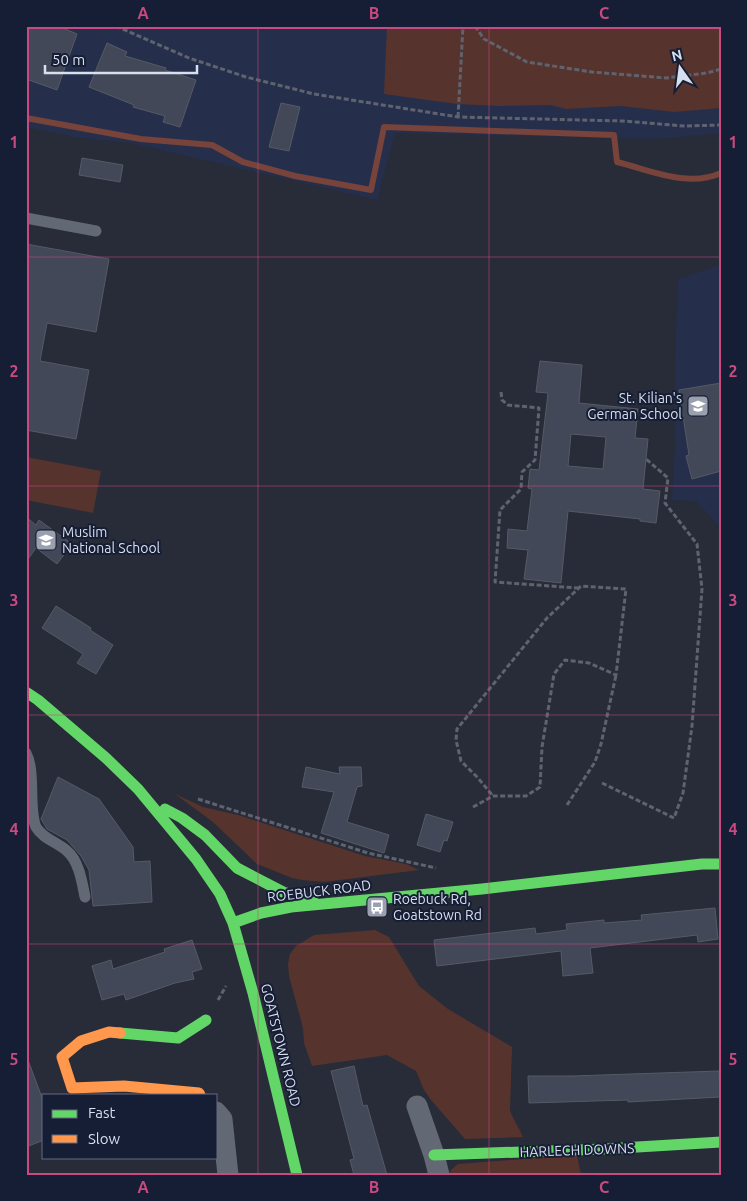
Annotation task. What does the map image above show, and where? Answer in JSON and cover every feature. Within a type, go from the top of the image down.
[{"type":"street","points":[[26,692],[106,758],[146,798],[196,859],[220,894],[233,923]]},
{"type":"street","points":[[146,798],[182,818],[204,835],[237,868],[283,892],[318,904]]},
{"type":"street","name":"ROEBUCK ROAD","points":[[233,923],[261,913],[291,907],[482,889],[702,864],[721,864]]},
{"type":"street","name":"GOATSTOWN ROAD","points":[[233,923],[253,993],[297,1175]]},
{"type":"street","points":[[200,1094],[124,1086],[72,1088],[62,1057],[81,1041],[108,1032],[178,1038],[206,1020]]},
{"type":"street","name":"HARLECH DOWNS","points":[[417,1106],[436,1165],[596,1150],[721,1142]]},
{"type":"street","points":[[218,1114],[222,1119],[228,1175]]},
{"type":"lane","points":[[26,218],[96,231]]},
{"type":"lane","points":[[26,753],[32,784],[34,819],[37,827],[48,839],[68,851],[80,873],[85,897]]},
{"type":"path","points":[[116,26],[189,58],[246,77],[314,94],[458,117],[623,122],[684,126],[721,125]]},
{"type":"path","points":[[458,117],[462,26]]},
{"type":"path","points":[[475,26],[484,39],[527,62],[592,72],[666,78],[706,73],[721,69]]},
{"type":"path","points":[[501,392],[502,400],[508,404],[539,408],[535,460],[522,472],[521,489],[500,510],[495,582],[579,588],[581,586],[626,589],[616,675],[601,744],[595,762],[567,805]]},
{"type":"path","points":[[602,784],[674,818],[685,784],[692,726],[702,588],[697,544],[665,503],[668,478],[646,458]]},
{"type":"path","points":[[493,796],[461,761],[456,740],[457,729],[547,618],[579,588]]},
{"type":"path","points":[[473,807],[493,796],[526,796],[540,787],[542,747],[554,674],[564,660],[590,663],[616,675]]},
{"type":"path","points":[[191,796],[368,854],[444,870]]},
{"type":"shaded area","points":[[26,26],[721,26],[721,133],[654,139],[395,133],[377,200],[131,143],[75,137],[26,127]]},
{"type":"shaded area","points":[[387,26],[721,26],[721,108],[674,112],[621,106],[566,109],[551,105],[500,106],[457,104],[384,94]]},
{"type":"shaded area","name":"St. Kilian's German School","points":[[721,265],[721,528],[696,501],[672,500],[675,448],[678,279]]},
{"type":"shaded area","points":[[26,457],[101,471],[93,513],[26,500]]},
{"type":"shaded area","points":[[175,794],[203,807],[238,815],[365,856],[406,864],[419,870],[324,882],[292,878],[257,864],[213,822]]},
{"type":"shaded area","points":[[375,930],[389,937],[419,986],[448,1009],[512,1047],[510,1110],[523,1137],[465,1139],[431,1100],[424,1090],[416,1071],[387,1055],[312,1066],[304,1043],[303,1028],[289,976],[288,964],[290,954],[296,946],[314,935]]},
{"type":"shaded area","points":[[577,1155],[581,1175],[449,1175],[451,1170],[458,1164]]},
{"type":"building","points":[[26,26],[58,26],[77,34],[57,90],[26,79]]},
{"type":"building","points":[[107,43],[127,52],[125,56],[166,68],[165,70],[196,80],[180,127],[163,122],[165,116],[133,107],[134,105],[89,87]]},
{"type":"building","points":[[281,103],[300,107],[289,151],[269,147]]},
{"type":"building","points":[[82,158],[123,165],[120,182],[79,175]]},
{"type":"building","points":[[26,244],[109,259],[96,332],[47,323],[40,361],[89,370],[76,439],[26,430]]},
{"type":"building","points":[[540,361],[582,365],[579,403],[638,409],[635,438],[648,439],[643,489],[660,491],[656,523],[640,521],[640,519],[568,511],[561,583],[524,579],[528,550],[507,548],[508,529],[527,531],[532,489],[528,488],[530,469],[539,470],[548,393],[536,392]],"holes":[[[571,434],[606,437],[603,469],[568,466]]]},
{"type":"building","points":[[721,383],[721,471],[692,479],[686,456],[689,455],[679,390]]},
{"type":"building","name":"Muslim National School","points":[[26,517],[36,525],[39,520],[72,544],[57,564],[36,548],[26,562]]},
{"type":"building","points":[[56,606],[91,628],[90,630],[113,645],[96,674],[77,663],[83,654],[42,628]]},
{"type":"building","points":[[306,767],[340,774],[339,767],[361,767],[362,786],[357,787],[347,822],[389,835],[384,853],[321,833],[334,792],[302,787]]},
{"type":"building","points":[[58,777],[99,799],[133,847],[134,862],[150,861],[152,902],[93,906],[89,870],[81,856],[67,840],[47,829],[41,819]]},
{"type":"building","points":[[426,814],[453,822],[447,841],[444,840],[440,852],[417,845]]},
{"type":"building","points":[[715,908],[718,939],[698,942],[697,935],[590,948],[593,973],[563,976],[561,951],[437,966],[434,940],[535,928],[536,934],[567,930],[566,924],[604,920],[604,923],[642,920],[641,915]]},
{"type":"building","points":[[192,940],[202,969],[192,972],[194,979],[175,983],[126,1000],[124,994],[102,1000],[92,966],[111,960],[113,969],[165,952],[164,949]]},
{"type":"building","points":[[28,1060],[42,1098],[42,1141],[26,1147],[26,1061]]},
{"type":"building","points":[[354,1066],[363,1106],[367,1105],[387,1175],[354,1175],[350,1160],[354,1159],[331,1071]]},
{"type":"building","points":[[719,1071],[720,1097],[628,1102],[628,1100],[529,1103],[528,1076]]},
{"type":"waterway","points":[[26,118],[141,139],[212,145],[243,162],[295,176],[371,190],[384,127],[614,135],[617,162],[682,178],[695,179],[721,173]]},
{"type":"traffic: fast","points":[[26,692],[106,758],[138,789],[196,859],[220,894],[233,923],[253,993],[297,1175]]},
{"type":"traffic: fast","points":[[165,809],[182,818],[205,835],[237,868],[283,892],[315,903]]},
{"type":"traffic: fast","points":[[233,923],[261,913],[291,907],[482,889],[702,864],[721,864]]},
{"type":"traffic: fast","points":[[120,1033],[178,1038],[206,1020]]},
{"type":"traffic: fast","points":[[434,1155],[604,1149],[721,1142]]},
{"type":"traffic: slow","points":[[120,1033],[109,1032],[81,1041],[62,1057],[72,1088],[124,1086],[200,1094]]},
{"type":"place","name":"St. Kilian's German School","points":[[698,406]]},
{"type":"place","name":"Muslim National School","points":[[46,540]]},
{"type":"place","name":"Roebuck Rd, Goatstown Rd","points":[[377,907]]}]
